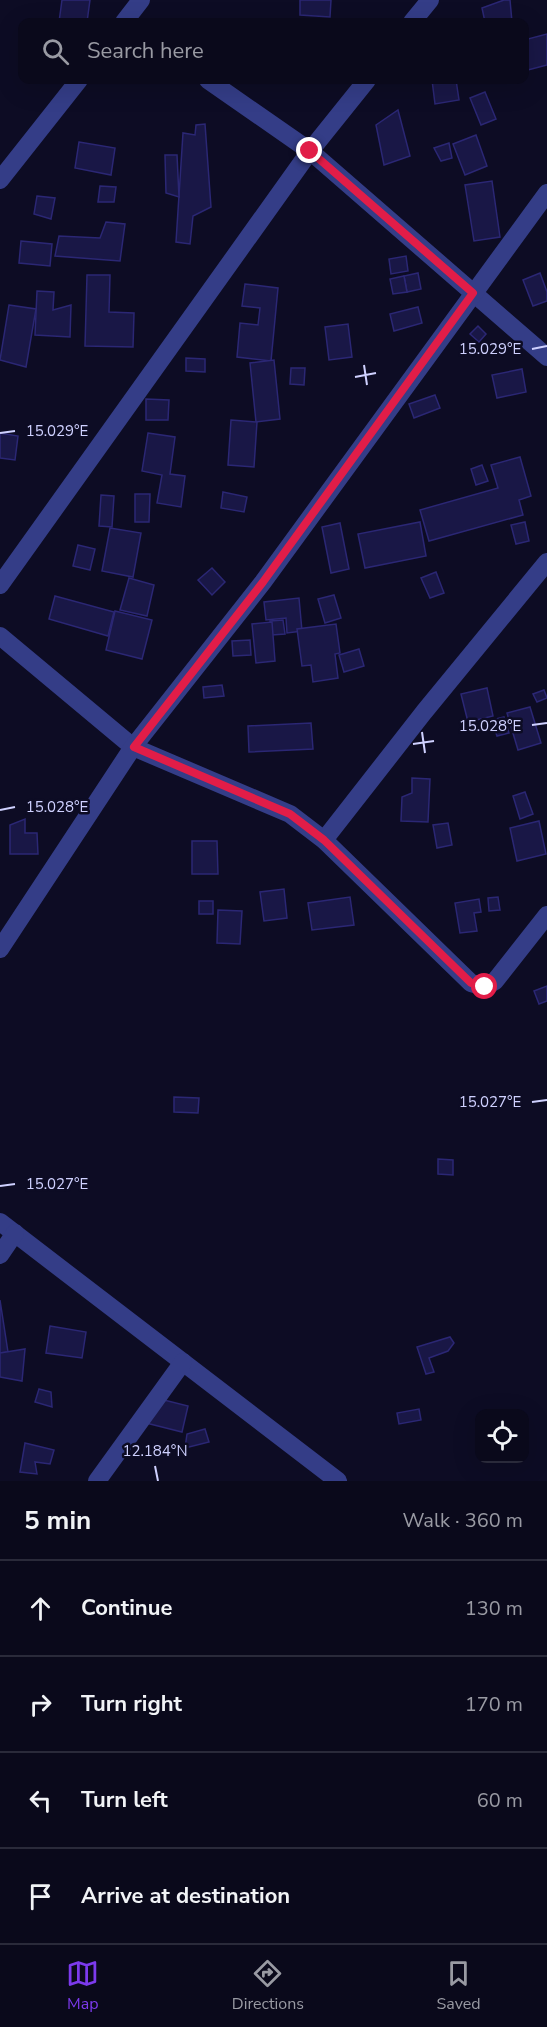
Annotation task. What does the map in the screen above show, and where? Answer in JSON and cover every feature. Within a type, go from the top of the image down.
[{"type":"street","points":[[128,18],[141,0]]},
{"type":"street","points":[[415,18],[430,0]]},
{"type":"street","points":[[0,180],[76,84]]},
{"type":"street","points":[[214,84],[310,151],[547,357]]},
{"type":"street","points":[[0,585],[310,151],[364,84]]},
{"type":"street","points":[[0,949],[134,747],[263,582],[547,193]]},
{"type":"street","points":[[324,840],[424,712],[547,562]]},
{"type":"street","points":[[0,636],[134,747],[290,814],[324,840],[471,983],[485,987],[495,981],[547,915]]},
{"type":"street","points":[[0,1222],[338,1481]]},
{"type":"street","points":[[0,1255],[15,1233]]},
{"type":"street","points":[[97,1481],[183,1362]]},
{"type":"building","points":[[62,0],[90,0],[88,18],[60,18]]},
{"type":"building","points":[[300,0],[331,0],[330,17],[300,15]]},
{"type":"building","points":[[510,0],[512,18],[484,18],[482,8]]},
{"type":"building","points":[[547,34],[547,65],[529,70],[529,39]]},
{"type":"building","points":[[432,84],[457,84],[459,100],[435,104]]},
{"type":"building","points":[[485,92],[496,119],[481,125],[470,98]]},
{"type":"building","points":[[398,110],[410,156],[384,165],[376,125]]},
{"type":"building","points":[[205,124],[211,207],[193,216],[190,244],[176,242],[183,133],[195,135],[196,125]]},
{"type":"building","points":[[476,135],[487,166],[465,175],[453,144]]},
{"type":"building","points":[[79,142],[115,148],[111,175],[75,168]]},
{"type":"building","points":[[449,143],[452,158],[441,161],[434,148]]},
{"type":"building","points":[[165,155],[177,155],[179,197],[166,193]]},
{"type":"building","points":[[492,181],[500,237],[474,241],[465,185]]},
{"type":"building","points":[[100,186],[116,187],[114,202],[98,202]]},
{"type":"building","points":[[37,196],[55,198],[51,219],[34,214]]},
{"type":"building","points":[[106,222],[125,224],[120,261],[55,256],[59,236],[100,238]]},
{"type":"building","points":[[21,241],[52,244],[50,266],[19,263]]},
{"type":"building","points":[[406,256],[408,271],[391,274],[389,259]]},
{"type":"building","points":[[418,273],[421,289],[407,292],[404,276]]},
{"type":"building","points":[[540,273],[547,292],[547,301],[533,306],[523,280]]},
{"type":"building","points":[[87,275],[110,275],[109,312],[134,313],[133,347],[85,346]]},
{"type":"building","points":[[404,276],[407,292],[393,294],[390,279]]},
{"type":"building","points":[[245,284],[278,288],[271,361],[237,357],[240,323],[258,325],[260,308],[242,306]]},
{"type":"building","points":[[37,291],[54,292],[53,310],[71,305],[70,337],[35,335]]},
{"type":"building","points":[[9,305],[36,309],[26,367],[0,360]]},
{"type":"building","points":[[418,307],[422,323],[394,331],[390,314]]},
{"type":"building","points":[[348,324],[352,357],[329,360],[325,327]]},
{"type":"building","points":[[478,326],[486,334],[479,342],[470,334]]},
{"type":"building","points":[[186,358],[205,359],[205,372],[186,371]]},
{"type":"building","points":[[274,360],[280,419],[256,422],[250,363]]},
{"type":"building","points":[[291,368],[305,368],[304,385],[290,384]]},
{"type":"building","points":[[522,369],[526,392],[497,398],[492,375]]},
{"type":"building","points":[[435,395],[440,408],[414,418],[409,404]]},
{"type":"building","points":[[146,399],[169,400],[168,420],[146,420]]},
{"type":"building","points":[[231,420],[257,422],[254,467],[228,465]]},
{"type":"building","points":[[0,433],[18,436],[15,460],[0,458]]},
{"type":"building","points":[[148,433],[175,437],[170,474],[185,476],[181,507],[157,503],[162,475],[142,471]]},
{"type":"building","points":[[520,457],[531,496],[519,500],[523,515],[429,541],[420,510],[498,488],[491,465]]},
{"type":"building","points":[[482,465],[488,481],[476,485],[471,469]]},
{"type":"building","points":[[223,492],[247,497],[244,512],[221,508]]},
{"type":"building","points":[[135,494],[150,494],[149,522],[135,522]]},
{"type":"building","points":[[101,495],[114,496],[112,527],[99,526]]},
{"type":"building","points":[[420,522],[426,556],[365,568],[358,534]]},
{"type":"building","points":[[525,522],[529,541],[516,544],[511,525]]},
{"type":"building","points":[[340,523],[349,569],[331,573],[322,527]]},
{"type":"building","points":[[110,528],[141,533],[133,577],[102,571]]},
{"type":"building","points":[[78,545],[95,549],[90,570],[73,566]]},
{"type":"building","points":[[212,568],[225,582],[212,595],[198,580]]},
{"type":"building","points":[[436,572],[444,593],[430,598],[421,578]]},
{"type":"building","points":[[129,578],[154,585],[147,616],[120,610]]},
{"type":"building","points":[[334,595],[341,618],[325,623],[318,599]]},
{"type":"building","points":[[55,596],[114,612],[108,636],[49,619]]},
{"type":"building","points":[[299,598],[302,631],[287,633],[286,618],[266,620],[264,602]]},
{"type":"building","points":[[115,611],[152,620],[142,659],[106,650]]},
{"type":"building","points":[[283,620],[285,634],[272,635],[270,621]]},
{"type":"building","points":[[272,622],[275,661],[256,663],[252,624]]},
{"type":"building","points":[[336,624],[340,653],[335,654],[338,678],[313,682],[311,665],[302,666],[297,629]]},
{"type":"building","points":[[250,640],[251,655],[233,656],[232,641]]},
{"type":"building","points":[[359,649],[364,666],[344,672],[339,655]]},
{"type":"building","points":[[222,685],[224,696],[204,698],[203,687]]},
{"type":"building","points":[[487,688],[493,716],[468,722],[461,694]]},
{"type":"building","points":[[544,690],[547,698],[537,702],[533,694]]},
{"type":"building","points":[[530,707],[541,743],[518,750],[507,713]]},
{"type":"building","points":[[504,717],[509,733],[497,736],[492,720]]},
{"type":"building","points":[[311,723],[313,749],[249,752],[248,726]]},
{"type":"building","points":[[412,778],[430,779],[428,822],[401,821],[402,797],[412,793]]},
{"type":"building","points":[[525,792],[533,814],[520,819],[513,796]]},
{"type":"building","points":[[25,819],[25,833],[37,833],[38,854],[10,854],[10,825]]},
{"type":"building","points":[[539,821],[546,854],[517,861],[510,828]]},
{"type":"building","points":[[448,823],[452,845],[437,848],[433,825]]},
{"type":"building","points":[[192,841],[217,841],[218,874],[192,874]]},
{"type":"building","points":[[284,889],[287,918],[264,921],[260,892]]},
{"type":"building","points":[[350,897],[354,925],[312,930],[308,903]]},
{"type":"building","points":[[498,897],[500,910],[489,911],[488,898]]},
{"type":"building","points":[[479,899],[481,912],[474,913],[477,931],[460,933],[455,903]]},
{"type":"building","points":[[199,901],[213,901],[213,914],[199,914]]},
{"type":"building","points":[[218,910],[242,911],[240,944],[217,943]]},
{"type":"building","points":[[547,986],[547,1001],[539,1004],[534,991]]},
{"type":"building","points":[[174,1097],[199,1098],[198,1113],[174,1112]]},
{"type":"building","points":[[438,1159],[453,1160],[453,1175],[438,1174]]},
{"type":"building","points":[[0,1300],[8,1352],[0,1353]]},
{"type":"building","points":[[50,1326],[86,1332],[82,1358],[46,1353]]},
{"type":"building","points":[[450,1337],[454,1343],[448,1351],[429,1358],[434,1372],[426,1374],[417,1347]]},
{"type":"building","points":[[25,1349],[22,1381],[0,1377],[0,1353]]},
{"type":"building","points":[[39,1389],[51,1392],[52,1407],[35,1402]]},
{"type":"building","points":[[160,1399],[188,1406],[182,1432],[146,1423]]},
{"type":"building","points":[[419,1409],[421,1420],[399,1424],[397,1413]]},
{"type":"building","points":[[205,1429],[209,1442],[185,1448],[187,1434]]},
{"type":"building","points":[[25,1443],[54,1450],[50,1464],[35,1462],[37,1474],[20,1472]]},
{"type":"route","points":[[310,151],[473,293],[263,582],[134,747],[290,814],[324,840],[471,983],[485,987]]}]
